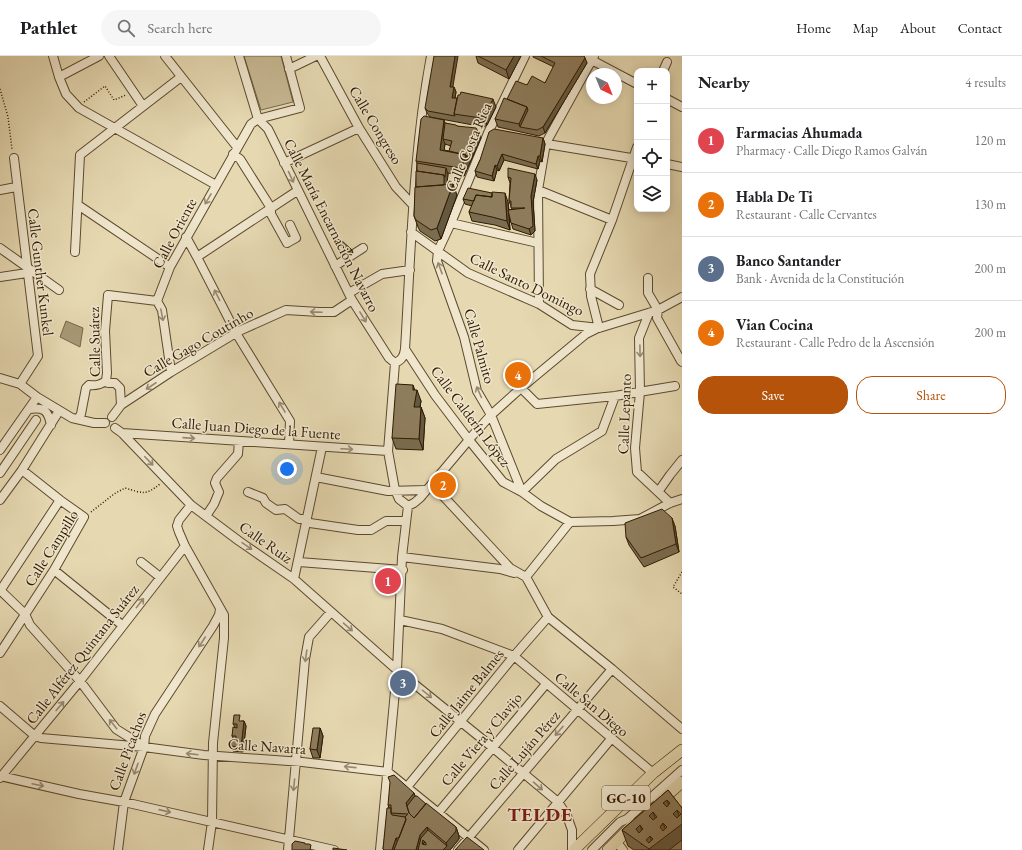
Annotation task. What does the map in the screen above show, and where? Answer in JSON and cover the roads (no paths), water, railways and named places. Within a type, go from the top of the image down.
[{"type":"main road","name":"GC-10","points":[[573,850],[653,773],[682,750]]},
{"type":"main road","name":"GC-10","points":[[608,850],[620,845],[682,782]]},
{"type":"street","points":[[53,56],[66,94],[79,108],[216,185]]},
{"type":"street","points":[[59,77],[99,56]]},
{"type":"street","points":[[109,56],[143,106]]},
{"type":"street","points":[[165,56],[235,151],[272,208],[271,214],[287,243],[296,238],[290,225]]},
{"type":"street","points":[[239,56],[258,119],[300,108],[286,56]]},
{"type":"street","points":[[289,69],[316,56]]},
{"type":"street","name":"Calle Congreso","points":[[320,56],[359,128],[396,187],[413,205]]},
{"type":"street","points":[[380,850],[397,670],[406,505],[400,499],[395,490],[388,451],[395,363],[400,361],[404,356],[405,349],[413,205],[425,119],[431,56]]},
{"type":"street","name":"Calle Costa Rica","points":[[438,251],[488,133],[525,56]]},
{"type":"street","points":[[584,56],[593,58],[634,82]]},
{"type":"street","points":[[539,304],[538,190],[546,143],[593,58]]},
{"type":"street","points":[[664,68],[667,62]]},
{"type":"street","points":[[75,252],[80,155],[181,77]]},
{"type":"street","points":[[670,101],[682,107]]},
{"type":"street","name":"Calle Oriente","points":[[157,301],[170,266],[186,237],[251,124],[258,119]]},
{"type":"street","name":"Calle María Encarnación Navarro","points":[[258,119],[268,129],[350,297],[389,358],[395,363]]},
{"type":"street","points":[[284,164],[359,128]]},
{"type":"street","points":[[531,141],[634,159]]},
{"type":"street","name":"Calle Gunther Kunkel","points":[[14,158],[16,187],[38,356],[20,384]]},
{"type":"street","points":[[406,505],[414,503],[420,498],[425,490],[432,484],[469,440],[520,388],[586,334],[598,328],[591,296],[590,274],[634,162]]},
{"type":"street","points":[[670,165],[682,167]]},
{"type":"street","points":[[0,190],[16,187]]},
{"type":"street","points":[[538,190],[612,220]]},
{"type":"street","points":[[198,257],[297,191]]},
{"type":"street","points":[[78,205],[170,266]]},
{"type":"street","points":[[451,223],[538,243]]},
{"type":"street","name":"Calle Santo Domingo","points":[[411,232],[468,273],[539,304],[572,325],[598,328],[649,314],[682,297]]},
{"type":"street","points":[[186,237],[198,257],[236,333],[290,421],[289,444]]},
{"type":"street","points":[[0,248],[27,270],[59,290]]},
{"type":"street","points":[[335,266],[363,248]]},
{"type":"street","name":"Calle Palmito","points":[[438,251],[437,262],[464,337],[477,391],[491,416],[522,492]]},
{"type":"street","points":[[0,276],[27,270]]},
{"type":"street","name":"Calle Gago Coutinho","points":[[112,417],[121,405],[171,372],[236,333],[286,310],[334,312],[350,297],[382,274],[410,270]]},
{"type":"street","points":[[648,278],[648,293],[658,310],[658,318],[667,338],[682,362]]},
{"type":"street","points":[[590,289],[619,305]]},
{"type":"street","name":"Calle Suárez","points":[[121,405],[120,388],[115,383],[108,383],[106,381],[105,331],[108,295],[157,301]]},
{"type":"street","points":[[157,301],[162,310],[171,372]]},
{"type":"street","name":"Calle Lepanto","points":[[649,314],[639,338],[640,392],[635,448],[637,472],[670,503]]},
{"type":"street","points":[[575,344],[584,327]]},
{"type":"street","name":"Calle Calderín López","points":[[405,349],[435,395],[503,482],[570,522]]},
{"type":"street","points":[[0,378],[20,384],[59,411],[78,420],[94,423],[105,423]]},
{"type":"street","points":[[78,420],[82,414],[86,388],[89,385],[95,386],[106,381]]},
{"type":"street","points":[[520,388],[537,404],[615,396],[675,386]]},
{"type":"street","points":[[522,492],[556,459],[602,431],[615,396]]},
{"type":"street","points":[[0,450],[37,397]]},
{"type":"street","points":[[29,409],[42,408],[49,416],[51,424]]},
{"type":"street","points":[[0,500],[22,470],[59,411]]},
{"type":"street","points":[[105,423],[108,418],[112,417],[117,420],[115,428]]},
{"type":"street","points":[[0,473],[36,420]]},
{"type":"street","points":[[105,423],[108,428],[115,428],[122,433]]},
{"type":"street","name":"Calle Juan Diego de la Fuente","points":[[122,433],[388,451]]},
{"type":"street","name":"Calle Ruiz","points":[[122,433],[191,505],[294,579],[397,670],[558,802],[567,816],[572,830],[573,850]]},
{"type":"street","points":[[206,516],[214,504],[219,492],[215,483],[217,478],[238,454],[239,441]]},
{"type":"street","points":[[294,579],[299,562],[322,447]]},
{"type":"street","points":[[658,492],[682,460]]},
{"type":"street","points":[[22,470],[60,500],[0,591],[25,614],[30,624],[80,681],[116,729],[144,747]]},
{"type":"street","points":[[316,477],[388,490],[425,490]]},
{"type":"street","points":[[432,484],[510,568],[526,576],[548,617],[682,729]]},
{"type":"street","points":[[248,492],[263,498],[266,503],[276,510],[285,509],[310,523],[358,530],[371,530],[386,521],[405,521]]},
{"type":"street","points":[[526,576],[570,522],[640,519],[670,503],[682,499]]},
{"type":"street","name":"Calle Campillo","points":[[0,653],[54,570],[84,518],[60,500]]},
{"type":"street","points":[[191,505],[179,520],[177,526],[185,546],[224,615],[213,756],[212,822],[208,850]]},
{"type":"street","name":"Calle Alférez Quintana Suárez","points":[[0,777],[80,681],[122,625],[185,546]]},
{"type":"street","points":[[402,557],[500,569],[526,576]]},
{"type":"street","points":[[141,562],[160,577]]},
{"type":"street","points":[[299,562],[403,570]]},
{"type":"street","points":[[54,570],[122,625]]},
{"type":"street","name":"Calle Picachos","points":[[118,850],[124,802],[144,747],[145,736],[155,714],[213,626],[219,615],[220,608]]},
{"type":"street","points":[[288,850],[305,659],[309,637],[331,612]]},
{"type":"street","name":"Calle Jaime Balmes","points":[[407,787],[514,656],[548,617]]},
{"type":"street","points":[[400,620],[442,629],[514,656]]},
{"type":"street","points":[[213,626],[224,629]]},
{"type":"street","name":"Calle San Diego","points":[[514,656],[653,773]]},
{"type":"street","name":"Calle Luján Pérez","points":[[458,850],[612,669]]},
{"type":"street","name":"Calle Viera y Clavijo","points":[[438,813],[546,684]]},
{"type":"street","points":[[0,706],[35,736]]},
{"type":"street","name":"Calle Navarra","points":[[35,736],[42,738],[144,747],[213,756],[297,762],[388,772]]},
{"type":"street","points":[[518,850],[611,739]]},
{"type":"street","points":[[592,850],[620,822],[627,819],[682,770]]},
{"type":"street","points":[[388,772],[484,850]]},
{"type":"street","points":[[0,777],[124,802],[334,850]]},
{"type":"place","name":"Vian Cocina","points":[[518,375]]},
{"type":"place","name":"Habla De Ti","points":[[443,485]]},
{"type":"place","name":"Farmacias Ahumada","points":[[388,581]]},
{"type":"place","name":"Banco Santander","points":[[403,683]]},
{"type":"district","name":"TELDE","points":[[540,814]]}]
